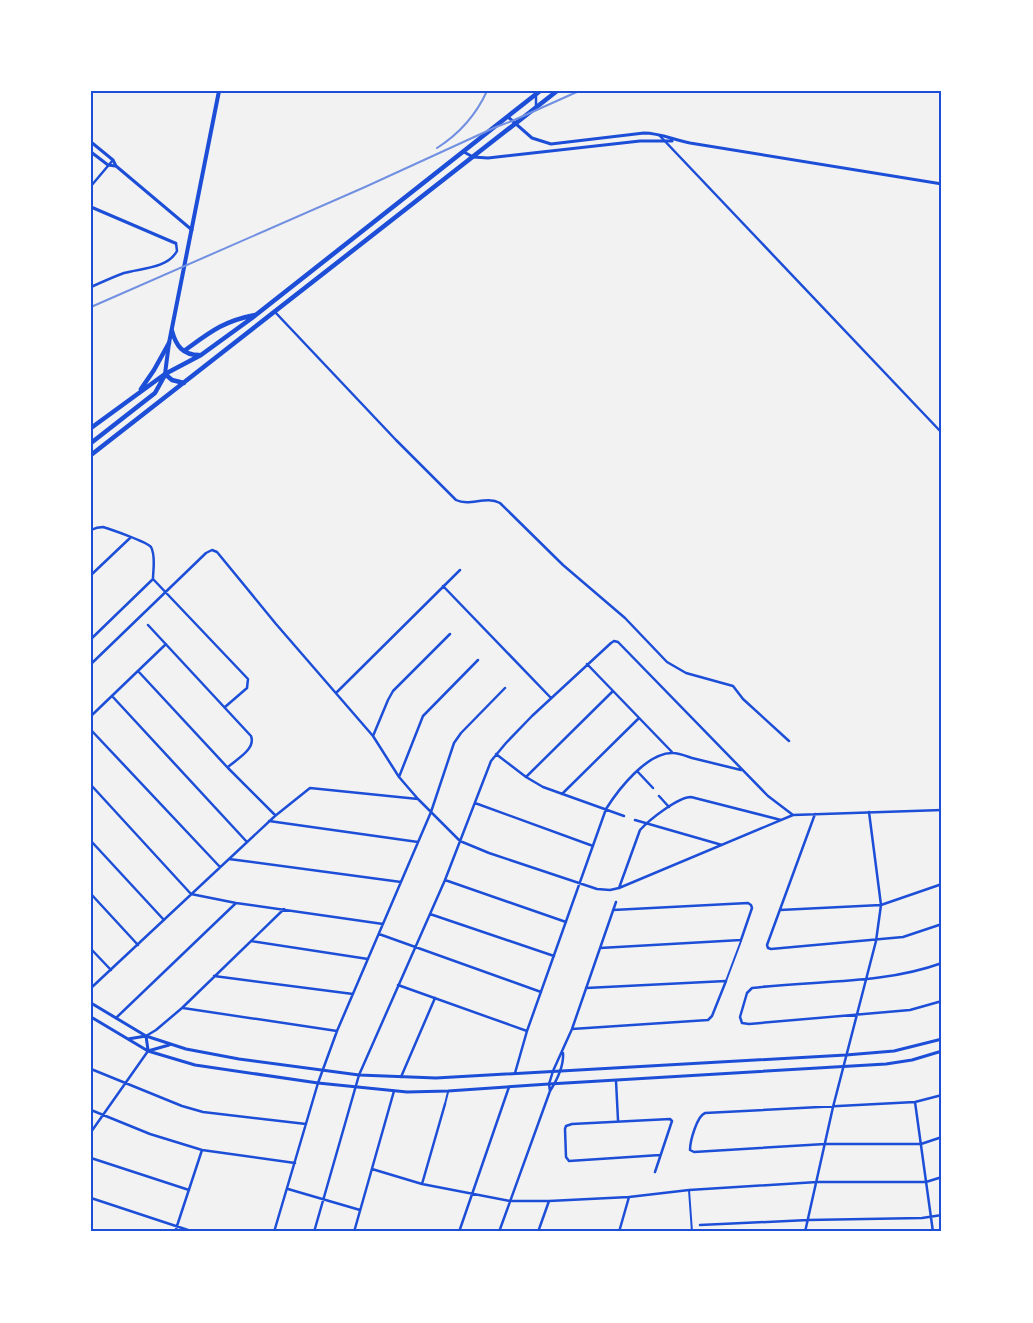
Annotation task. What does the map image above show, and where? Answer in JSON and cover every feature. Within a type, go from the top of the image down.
[{"type":"main road","points":[[91,443],[155,393],[166,374],[172,331],[219,91]]},
{"type":"main road","points":[[91,455],[557,91]]},
{"type":"main road","points":[[91,428],[138,393],[166,374],[201,355],[256,315],[538,92]]},
{"type":"main road","points":[[184,351],[222,325],[237,318],[256,315]]},
{"type":"main road","points":[[172,331],[176,343],[184,351],[189,354],[201,355]]},
{"type":"main road","points":[[138,393],[170,344]]},
{"type":"main road","points":[[166,374],[172,380],[184,383]]},
{"type":"street","points":[[536,108],[538,92]]},
{"type":"street","points":[[508,117],[532,138],[551,144],[644,133],[660,135],[675,141]]},
{"type":"street","points":[[660,135],[942,433]]},
{"type":"street","points":[[464,152],[473,157],[488,158],[640,141],[675,141],[942,184]]},
{"type":"street","points":[[91,142],[192,231]]},
{"type":"street","points":[[550,151],[551,144]]},
{"type":"street","points":[[91,152],[108,165],[116,166]]},
{"type":"street","points":[[91,186],[112,160]]},
{"type":"street","points":[[91,207],[175,243],[177,251],[171,259],[148,269],[121,274],[91,287]]},
{"type":"street","points":[[275,312],[396,440],[456,500],[464,503],[493,500],[500,503],[563,565],[625,618],[667,662],[686,673],[733,686],[743,699],[789,741]]},
{"type":"street","points":[[91,530],[102,527],[150,547],[153,554],[153,579],[91,639]]},
{"type":"street","points":[[92,572],[130,538]]},
{"type":"street","points":[[91,664],[206,553],[211,550],[218,552],[276,624],[337,692],[373,736],[399,777],[460,841],[489,853],[604,890],[619,888],[793,815],[942,810]]},
{"type":"street","points":[[337,692],[460,570]]},
{"type":"street","points":[[153,579],[248,679],[247,688],[225,707]]},
{"type":"street","points":[[443,586],[551,698]]},
{"type":"street","points":[[148,625],[249,733],[252,741],[248,750],[228,768]]},
{"type":"street","points":[[373,736],[393,691],[450,634]]},
{"type":"street","points":[[314,1232],[359,1075],[445,880],[492,761],[496,754],[587,664],[614,641],[618,642],[742,771],[768,796],[793,815]]},
{"type":"street","points":[[91,716],[166,644]]},
{"type":"street","points":[[399,777],[423,716],[478,660]]},
{"type":"street","points":[[587,664],[672,752],[742,771]]},
{"type":"street","points":[[138,671],[275,816]]},
{"type":"street","points":[[274,1232],[318,1083],[337,1031],[431,812],[457,737],[505,688]]},
{"type":"street","points":[[526,777],[613,691]]},
{"type":"street","points":[[112,696],[247,842]]},
{"type":"street","points":[[562,794],[639,718]]},
{"type":"street","points":[[91,730],[220,867]]},
{"type":"street","points":[[515,1073],[527,1031],[606,809],[637,772],[652,759],[672,752]]},
{"type":"street","points":[[496,754],[526,777],[543,787],[624,816]]},
{"type":"street","points":[[637,772],[652,788]]},
{"type":"street","points":[[91,785],[191,894],[236,903],[383,924]]},
{"type":"street","points":[[91,988],[269,821],[312,787],[418,799]]},
{"type":"street","points":[[659,796],[669,807]]},
{"type":"street","points":[[619,888],[640,830],[646,823],[682,798],[691,797],[782,820]]},
{"type":"street","points":[[475,803],[593,846]]},
{"type":"street","points":[[805,1232],[846,1055],[876,940],[881,905],[869,812]]},
{"type":"street","points":[[815,814],[767,944],[768,948],[903,937],[942,924]]},
{"type":"street","points":[[635,820],[723,845]]},
{"type":"street","points":[[269,821],[418,842]]},
{"type":"street","points":[[91,841],[164,920]]},
{"type":"street","points":[[229,859],[401,882]]},
{"type":"street","points":[[445,880],[566,922]]},
{"type":"street","points":[[780,910],[881,905],[942,884]]},
{"type":"street","points":[[91,894],[138,945]]},
{"type":"street","points":[[550,1091],[549,1084],[553,1072],[572,1028],[616,902]]},
{"type":"street","points":[[116,1018],[236,903]]},
{"type":"street","points":[[572,1028],[710,1020],[742,940],[752,908],[748,903],[613,910]]},
{"type":"street","points":[[128,1039],[146,1036],[156,1030],[182,1008],[284,909]]},
{"type":"street","points":[[430,914],[554,956]]},
{"type":"street","points":[[379,934],[542,992]]},
{"type":"street","points":[[600,948],[742,940]]},
{"type":"street","points":[[250,941],[368,959]]},
{"type":"street","points":[[91,949],[111,970]]},
{"type":"street","points":[[942,963],[913,972],[886,977],[750,988],[740,1021],[750,1024],[910,1010],[942,1001]]},
{"type":"street","points":[[214,976],[353,994]]},
{"type":"street","points":[[586,988],[726,981]]},
{"type":"street","points":[[398,985],[527,1031]]},
{"type":"street","points":[[401,1077],[435,998]]},
{"type":"street","points":[[91,1003],[146,1036],[204,1053],[359,1075],[401,1077],[436,1078],[560,1072],[846,1055],[894,1051],[942,1039]]},
{"type":"street","points":[[182,1008],[337,1031]]},
{"type":"street","points":[[91,1017],[148,1051],[195,1065],[318,1083],[394,1091],[448,1092],[555,1083],[616,1081],[844,1066],[896,1062],[942,1051]]},
{"type":"street","points":[[146,1036],[148,1051]]},
{"type":"street","points":[[91,1132],[148,1051],[170,1044]]},
{"type":"street","points":[[499,1232],[550,1091],[560,1072],[563,1052]]},
{"type":"street","points":[[91,1070],[182,1106],[203,1112],[306,1124]]},
{"type":"street","points":[[616,1081],[618,1120]]},
{"type":"street","points":[[459,1232],[509,1087]]},
{"type":"street","points":[[354,1232],[394,1091]]},
{"type":"street","points":[[422,1184],[448,1092]]},
{"type":"street","points":[[942,1095],[915,1102],[702,1114],[690,1143],[690,1150],[694,1152],[825,1144],[921,1144],[942,1136]]},
{"type":"street","points":[[915,1102],[933,1232]]},
{"type":"street","points":[[91,1110],[168,1141],[202,1150],[295,1162]]},
{"type":"street","points":[[655,1172],[660,1156],[671,1119],[618,1120],[566,1126],[564,1132],[567,1160],[570,1161],[660,1156]]},
{"type":"street","points":[[176,1232],[202,1150]]},
{"type":"street","points":[[91,1158],[189,1190]]},
{"type":"street","points":[[372,1168],[422,1184],[510,1201],[549,1201],[817,1182],[926,1182],[942,1177]]},
{"type":"street","points":[[288,1189],[360,1210]]},
{"type":"street","points":[[689,1190],[692,1232]]},
{"type":"street","points":[[619,1232],[629,1196]]},
{"type":"street","points":[[91,1198],[194,1232]]},
{"type":"street","points":[[538,1232],[549,1201]]},
{"type":"street","points":[[700,1225],[932,1217],[942,1215]]},
{"type":"railway","points":[[437,148],[453,137],[466,123],[478,108],[487,91]]},
{"type":"railway","points":[[91,307],[579,91]]}]
